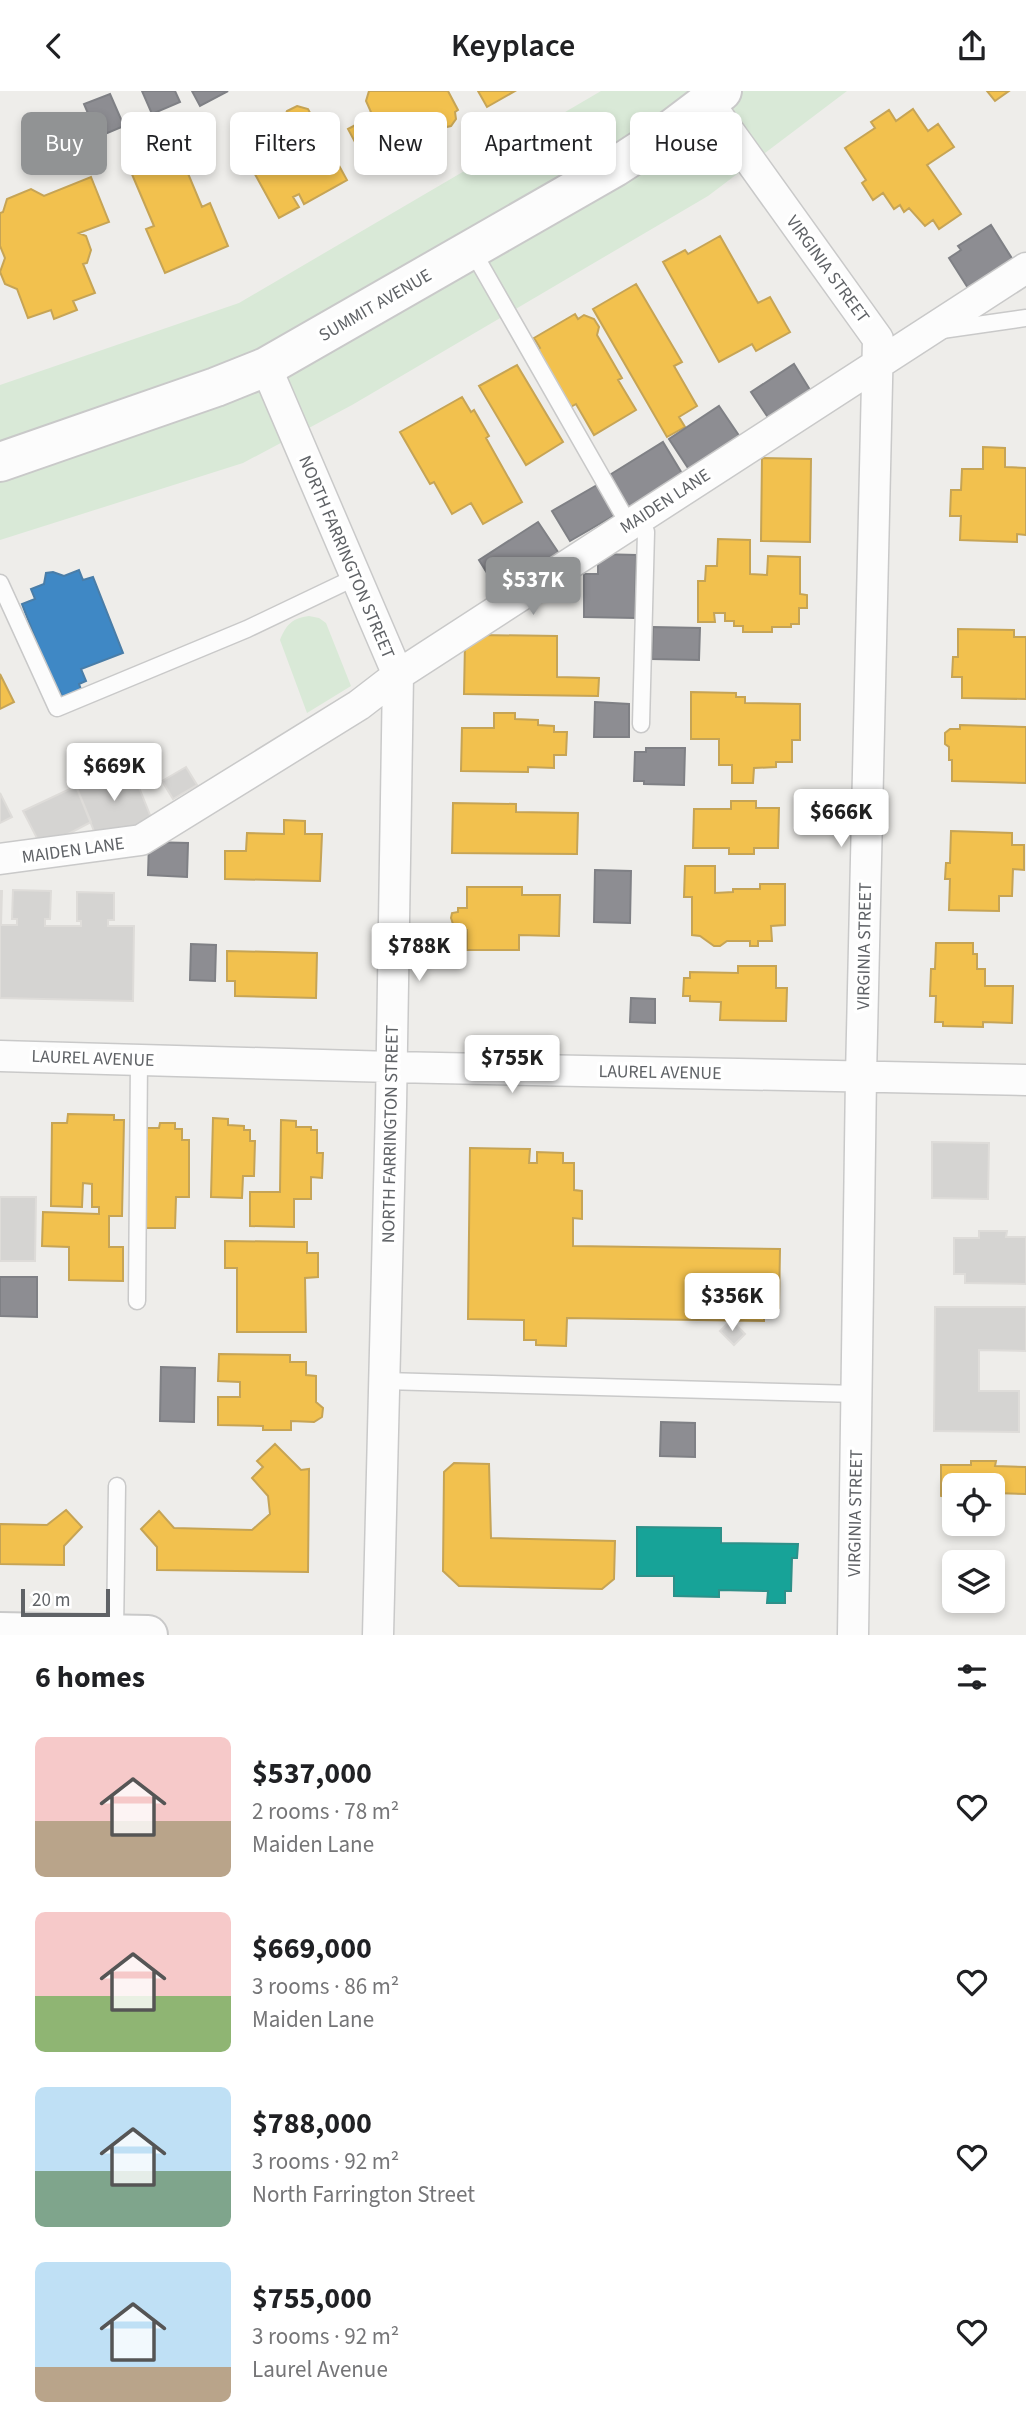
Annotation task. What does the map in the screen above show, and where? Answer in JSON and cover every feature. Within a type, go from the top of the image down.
[{"type":"street","name":"SUMMIT AVENUE","points":[[0,462],[206,391],[266,367],[615,167],[664,135],[715,96]]},
{"type":"street","name":"VIRGINIA STREET","points":[[715,96],[878,339],[861,1076],[853,1635]]},
{"type":"street","name":"MAIDEN LANE","points":[[0,859],[141,840],[359,705],[398,675],[1026,268]]},
{"type":"street","name":"NORTH FARRINGTON STREET","points":[[266,367],[398,675],[392,1067],[378,1635]]},
{"type":"street","name":"LAUREL AVENUE","points":[[0,1056],[1026,1080]]},
{"type":"street","points":[[0,1632],[148,1635]]},
{"type":"lane","points":[[471,249],[624,516],[646,532],[641,724]]},
{"type":"lane","points":[[928,331],[1026,318]]},
{"type":"lane","points":[[0,583],[57,708],[247,629],[356,577]]},
{"type":"lane","points":[[136,1301],[139,1060]]},
{"type":"lane","points":[[385,1381],[857,1394]]},
{"type":"lane","points":[[115,1634],[117,1486]]},
{"type":"green space","points":[[601,91],[847,91],[742,170],[742,112],[630,112],[630,175],[736,175],[708,196],[352,405],[243,463],[0,540],[0,385],[239,303],[461,173],[616,175],[616,112],[565,112]]},
{"type":"green space","points":[[309,616],[326,623],[351,686],[307,713],[280,640],[290,623]]},
{"type":"building: Homes","points":[[369,91],[448,91],[458,110],[455,112],[456,119],[447,127],[447,112],[371,112],[366,101]]},
{"type":"building: Homes","points":[[478,91],[515,91],[487,107]]},
{"type":"building: Homes","points":[[987,91],[1009,91],[995,101]]},
{"type":"building: Homes","points":[[297,106],[310,112],[287,112]]},
{"type":"building: Homes","points":[[913,109],[928,131],[938,124],[954,147],[927,165],[961,214],[939,229],[933,220],[925,226],[909,208],[904,212],[900,205],[894,209],[883,193],[873,200],[862,183],[866,180],[845,148],[875,128],[871,122],[889,110],[896,121]]},
{"type":"building: Homes","points":[[354,126],[354,140],[348,129]]},
{"type":"building: Homes","points":[[340,167],[347,180],[304,204],[299,194],[293,197],[299,207],[279,218],[255,175],[340,175]]},
{"type":"building: Homes","points":[[132,175],[189,175],[202,207],[210,203],[228,246],[165,273],[146,229],[154,226]]},
{"type":"building: Homes","points":[[91,177],[109,222],[79,233],[86,236],[91,250],[87,263],[83,264],[95,293],[73,301],[77,310],[54,319],[51,310],[28,318],[17,289],[5,284],[0,272],[5,258],[0,246],[0,213],[3,212],[7,199],[31,189],[44,196]]},
{"type":"building: Homes","points":[[720,236],[758,303],[770,297],[790,332],[756,351],[752,344],[719,362],[663,262],[685,250],[688,254]]},
{"type":"building: Homes","points":[[636,284],[682,362],[674,366],[697,406],[679,417],[685,427],[667,437],[593,309]]},
{"type":"building: Homes","points":[[575,314],[578,319],[584,315],[594,319],[599,327],[597,335],[622,378],[618,380],[636,410],[594,435],[576,404],[569,408],[535,351],[540,348],[534,338]]},
{"type":"building: Homes","points":[[517,365],[563,442],[526,465],[479,386]]},
{"type":"building: Homes","points":[[462,397],[471,412],[474,410],[489,436],[486,438],[522,502],[483,524],[471,503],[452,514],[434,482],[430,484],[400,432]]},
{"type":"building: Homes","points":[[983,447],[1005,448],[1005,467],[1026,468],[1026,535],[1017,534],[1017,542],[960,540],[961,516],[950,516],[951,490],[961,490],[962,469],[983,469]]},
{"type":"building: Homes","points":[[762,458],[811,459],[810,542],[761,541]]},
{"type":"building: Homes","points":[[718,539],[750,540],[750,574],[767,575],[768,556],[800,557],[800,594],[807,595],[807,608],[799,608],[799,624],[772,627],[772,632],[743,632],[743,626],[734,626],[734,621],[725,621],[725,613],[714,613],[715,622],[698,622],[698,581],[705,581],[706,566],[717,566]]},
{"type":"building: Homes","points":[[958,629],[1014,630],[1014,637],[1026,637],[1026,699],[962,698],[962,677],[952,677],[953,657],[958,657]]},
{"type":"building: Homes","points":[[479,635],[557,636],[557,677],[599,678],[598,696],[464,694],[465,643]]},
{"type":"building: Homes","points":[[0,674],[14,702],[0,709]]},
{"type":"building: Homes","points":[[691,692],[736,693],[736,697],[745,697],[745,703],[800,704],[800,740],[792,740],[792,762],[776,762],[776,767],[754,768],[753,783],[732,783],[732,765],[719,765],[719,739],[691,739]]},
{"type":"building: Homes","points":[[494,713],[515,713],[515,719],[538,720],[538,725],[554,726],[554,732],[567,732],[566,755],[554,755],[554,768],[528,767],[528,772],[461,771],[462,728],[494,728]]},
{"type":"building: Homes","points":[[960,725],[1026,727],[1026,783],[952,781],[952,760],[949,760],[945,733],[950,729],[960,729]]},
{"type":"building: Homes","points":[[731,801],[756,801],[756,808],[779,808],[778,848],[754,848],[754,854],[729,854],[729,848],[693,848],[694,809],[731,809]]},
{"type":"building: Homes","points":[[453,803],[516,804],[516,812],[578,813],[577,854],[452,853]]},
{"type":"building: Homes","points":[[284,820],[305,821],[305,834],[322,834],[320,881],[225,879],[225,851],[246,851],[247,833],[284,834]]},
{"type":"building: Homes","points":[[951,831],[1012,833],[1012,845],[1024,845],[1024,870],[1013,869],[1012,896],[999,896],[999,911],[949,910],[950,879],[945,879],[946,863],[950,863]]},
{"type":"building: Homes","points":[[685,866],[715,866],[715,893],[733,892],[733,889],[760,889],[760,884],[785,884],[785,925],[771,926],[772,941],[758,941],[758,946],[750,946],[750,941],[727,941],[720,946],[714,946],[700,936],[692,935],[692,897],[684,897]]},
{"type":"building: Homes","points":[[467,887],[522,887],[522,895],[560,895],[559,936],[519,935],[519,950],[467,950],[467,930],[458,930],[451,918],[452,913],[458,912],[458,908],[467,908]]},
{"type":"building: Homes","points":[[936,943],[973,943],[973,954],[977,954],[977,969],[985,969],[985,986],[1013,986],[1012,1023],[983,1022],[983,1027],[943,1026],[943,1022],[935,1022],[936,996],[930,996]]},
{"type":"building: Homes","points":[[227,951],[317,953],[316,998],[235,996],[235,981],[227,981]]},
{"type":"building: Homes","points":[[738,966],[776,966],[776,988],[787,988],[786,1021],[720,1020],[721,1002],[690,1001],[690,996],[683,996],[684,978],[690,978],[690,972],[738,973]]},
{"type":"building: Homes","points":[[68,1114],[114,1115],[114,1120],[124,1120],[122,1216],[109,1216],[109,1247],[123,1247],[123,1281],[69,1280],[69,1247],[42,1246],[43,1212],[99,1214],[99,1207],[92,1207],[92,1184],[83,1183],[82,1207],[51,1206],[52,1123],[67,1123]]},
{"type":"building: Homes","points":[[213,1118],[228,1119],[228,1125],[244,1126],[244,1130],[250,1130],[250,1141],[255,1141],[254,1176],[243,1176],[242,1198],[211,1197]]},
{"type":"building: Homes","points":[[281,1120],[296,1121],[296,1127],[311,1127],[311,1130],[317,1130],[317,1153],[323,1153],[322,1178],[311,1177],[311,1199],[294,1199],[294,1227],[250,1226],[250,1192],[280,1192]]},
{"type":"building: Homes","points":[[160,1123],[175,1123],[175,1129],[182,1129],[182,1140],[189,1140],[189,1197],[176,1197],[175,1228],[144,1228],[146,1128],[159,1128]]},
{"type":"building: Homes","points":[[470,1148],[530,1149],[529,1163],[537,1163],[537,1152],[563,1153],[563,1163],[574,1163],[574,1190],[582,1191],[582,1219],[573,1218],[573,1246],[780,1249],[779,1308],[764,1309],[764,1321],[567,1318],[566,1346],[536,1345],[536,1340],[524,1340],[524,1320],[468,1319]]},
{"type":"building: Homes","points":[[225,1241],[307,1242],[307,1253],[318,1253],[318,1277],[305,1278],[306,1332],[237,1332],[237,1268],[225,1268]]},
{"type":"building: Homes","points":[[219,1354],[290,1355],[290,1362],[306,1362],[306,1375],[316,1376],[316,1402],[323,1408],[322,1417],[314,1422],[291,1421],[291,1430],[218,1425],[218,1397],[240,1397],[240,1382],[218,1381]]},
{"type":"building: Homes","points":[[275,1444],[301,1470],[309,1469],[308,1572],[157,1570],[157,1547],[141,1529],[159,1511],[174,1528],[252,1530],[270,1514],[268,1496],[252,1478],[263,1467],[257,1461]]},
{"type":"building: Homes","points":[[971,1461],[996,1461],[995,1466],[1026,1467],[1026,1494],[1005,1493],[1005,1473],[942,1473],[941,1496],[941,1465],[971,1465]]},
{"type":"building: Homes","points":[[454,1463],[489,1464],[491,1538],[615,1541],[614,1579],[602,1589],[459,1586],[443,1571],[444,1472]]},
{"type":"building: Homes","points":[[66,1510],[82,1527],[64,1546],[64,1565],[0,1564],[0,1524],[47,1525]]},
{"type":"building: Schools","points":[[79,570],[83,580],[93,577],[123,653],[81,669],[86,681],[79,684],[82,692],[63,700],[60,691],[56,692],[22,604],[35,599],[31,589],[44,584],[46,573],[53,572],[64,576]]},
{"type":"building: Public","points":[[637,1527],[721,1528],[721,1543],[798,1544],[797,1558],[792,1558],[791,1591],[785,1591],[785,1603],[767,1603],[768,1591],[719,1590],[719,1597],[674,1596],[674,1576],[637,1576]]},
{"type":"building: Industry","points":[[142,91],[175,91],[180,102],[151,112]]},
{"type":"building: Industry","points":[[192,91],[228,91],[200,106]]},
{"type":"building: Industry","points":[[110,94],[121,119],[121,127],[107,133],[107,112],[87,112],[84,104]]},
{"type":"building: Industry","points":[[991,225],[1018,268],[973,296],[949,258],[961,250],[958,246]]},
{"type":"building: Industry","points":[[794,364],[815,398],[773,425],[751,392]]},
{"type":"building: Industry","points":[[719,406],[742,440],[692,474],[669,439]]},
{"type":"building: Industry","points":[[663,442],[686,480],[631,514],[608,476]]},
{"type":"building: Industry","points":[[597,485],[615,515],[570,541],[552,511]]},
{"type":"building: Industry","points":[[538,522],[562,558],[502,597],[479,560]]},
{"type":"building: Industry","points":[[598,554],[636,555],[635,618],[584,617],[584,574],[598,574]]},
{"type":"building: Industry","points":[[653,627],[700,628],[699,660],[652,659]]},
{"type":"building: Industry","points":[[595,702],[629,704],[629,737],[594,737]]},
{"type":"building: Industry","points":[[646,748],[685,748],[684,785],[644,784],[644,781],[634,781],[635,752],[646,752]]},
{"type":"building: Industry","points":[[149,842],[188,843],[187,877],[148,875]]},
{"type":"building: Industry","points":[[595,870],[631,871],[630,923],[594,922]]},
{"type":"building: Industry","points":[[191,944],[216,945],[215,981],[190,980]]},
{"type":"building: Industry","points":[[631,998],[655,999],[655,1023],[630,1022]]},
{"type":"building: Industry","points":[[0,1277],[37,1277],[37,1317],[0,1316]]},
{"type":"building: Industry","points":[[161,1367],[195,1368],[194,1422],[160,1421]]},
{"type":"building: Industry","points":[[661,1422],[695,1423],[695,1457],[660,1456]]},
{"type":"building: Other","points":[[130,765],[152,820],[98,841],[76,786]]},
{"type":"building: Other","points":[[186,767],[197,785],[173,799],[162,781]]},
{"type":"building: Other","points":[[76,786],[91,822],[42,848],[23,811]]},
{"type":"building: Other","points":[[0,793],[12,817],[0,823]]},
{"type":"building: Other","points":[[13,890],[51,891],[50,919],[45,919],[45,926],[81,926],[81,921],[77,921],[77,892],[114,893],[114,920],[108,920],[108,926],[134,926],[133,1001],[0,998],[0,891],[1,925],[17,925],[17,919],[12,919]]},
{"type":"building: Other","points":[[932,1142],[989,1143],[988,1199],[932,1198]]},
{"type":"building: Other","points":[[0,1197],[36,1197],[35,1261],[0,1261]]},
{"type":"building: Other","points":[[979,1231],[1007,1231],[1006,1237],[1026,1237],[1026,1284],[965,1283],[965,1274],[954,1274],[954,1238],[979,1238]]},
{"type":"building: Other","points":[[935,1307],[1026,1307],[1026,1351],[979,1350],[979,1391],[1019,1391],[1019,1432],[934,1431]]},
{"type":"building: Other","points":[[731,1320],[745,1334],[734,1345],[720,1331]]}]
